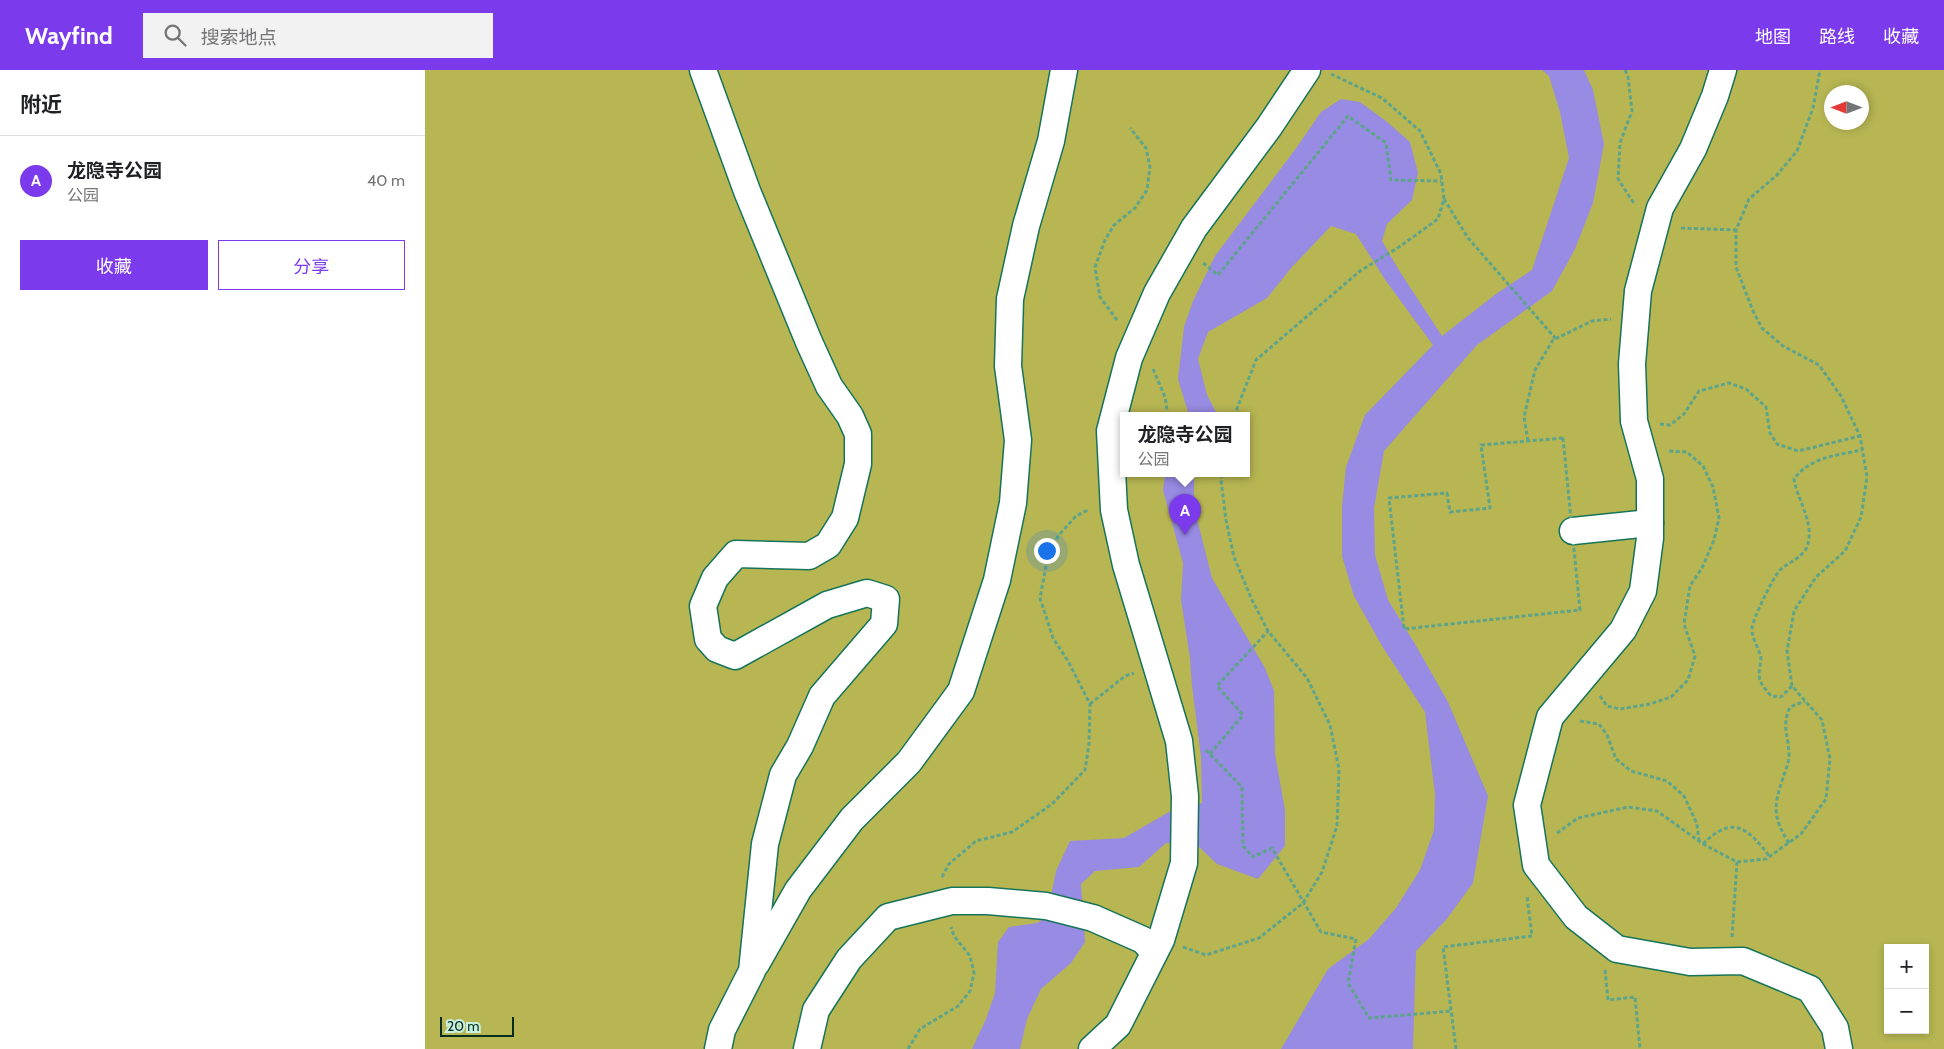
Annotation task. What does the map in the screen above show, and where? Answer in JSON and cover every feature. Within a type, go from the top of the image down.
[{"type":"street","points":[[703,70],[747,191],[809,342],[829,386],[851,416],[858,434],[858,464],[845,518],[827,545],[809,556],[736,554],[715,578],[703,606],[709,639],[717,650],[735,656],[827,605],[867,593],[886,599],[884,624],[822,696],[800,746],[783,775],[765,844],[752,971]]},
{"type":"street","points":[[717,1049],[722,1030],[752,971],[798,890],[852,819],[909,762],[961,691],[997,580],[1013,503],[1018,440],[1008,366],[1010,299],[1026,226],[1051,141],[1064,70]]},
{"type":"street","points":[[1723,70],[1715,96],[1693,149],[1660,208],[1638,291],[1632,364],[1634,421],[1650,479],[1650,538],[1643,591],[1623,630],[1550,717],[1527,805],[1536,866],[1575,917],[1617,949],[1690,962],[1743,961],[1810,989],[1835,1028],[1839,1049]]},
{"type":"street","points":[[1092,1049],[1118,1025],[1158,946],[1183,863],[1185,796],[1179,741],[1126,564],[1114,510],[1110,431],[1129,358],[1157,293],[1183,247],[1194,228],[1269,127],[1317,71]]},
{"type":"street","points":[[1573,531],[1650,523]]},
{"type":"street","points":[[807,1049],[816,1010],[849,959],[888,917],[951,901],[988,901],[1046,906],[1093,918],[1158,946]]},
{"type":"path","points":[[1534,849],[1578,818],[1628,807],[1657,811],[1703,844],[1737,862],[1766,859],[1801,834],[1826,799],[1831,759],[1822,720],[1792,686],[1787,651],[1795,611],[1816,577],[1845,551],[1861,517],[1867,477],[1860,436],[1841,396],[1819,365],[1783,346],[1762,328],[1753,311],[1736,267],[1735,230],[1749,199],[1777,175],[1797,151],[1813,108],[1820,70]]},
{"type":"path","points":[[1317,71],[1382,98],[1420,130],[1441,174],[1444,199],[1468,238],[1556,339]]},
{"type":"path","points":[[1183,247],[1218,275],[1348,116],[1387,143],[1391,180],[1441,181]]},
{"type":"path","points":[[1130,128],[1146,148],[1150,167],[1147,190],[1135,208],[1113,225],[1095,267],[1101,297],[1136,341],[1152,366],[1165,397],[1167,412]]},
{"type":"path","points":[[1236,412],[1255,360],[1360,271],[1439,219],[1444,199]]},
{"type":"path","points":[[1529,441],[1524,417],[1535,370],[1556,339],[1592,322],[1636,316]]},
{"type":"path","points":[[1634,421],[1670,425],[1684,414],[1699,391],[1729,383],[1746,389],[1766,407],[1769,433],[1777,444],[1798,451],[1860,436]]},
{"type":"path","points":[[1563,438],[1581,610],[1405,629],[1389,498],[1447,493],[1450,512],[1490,508],[1481,445],[1529,441],[1563,438]]},
{"type":"path","points":[[1585,676],[1607,706],[1620,709],[1650,704],[1671,697],[1688,680],[1695,656],[1684,624],[1690,586],[1702,568],[1714,540],[1719,518],[1713,487],[1703,466],[1687,452],[1668,450],[1645,464]]},
{"type":"path","points":[[1792,686],[1781,697],[1771,696],[1763,686],[1758,676],[1761,657],[1754,641],[1752,628],[1765,594],[1779,571],[1795,560],[1805,549],[1808,534],[1806,518],[1796,492],[1795,479],[1801,469],[1819,460],[1862,450]]},
{"type":"path","points":[[1158,946],[1206,955],[1259,938],[1303,903],[1322,872],[1337,826],[1339,770],[1330,725],[1307,678],[1268,631],[1252,600],[1234,556],[1226,520],[1222,477]]},
{"type":"path","points":[[908,1049],[920,1029],[958,1006],[969,990],[974,973],[970,956],[954,936],[943,903],[941,880],[949,864],[977,841],[1012,832],[1052,804],[1085,770],[1089,744],[1090,704],[1053,638],[1040,598],[1046,566],[1057,536],[1076,516],[1113,498]]},
{"type":"path","points":[[1210,754],[1243,715],[1217,686],[1268,631]]},
{"type":"path","points":[[1090,704],[1125,676],[1157,666]]},
{"type":"path","points":[[1789,843],[1778,826],[1776,810],[1778,793],[1789,758],[1784,720],[1789,707],[1805,701]]},
{"type":"path","points":[[1550,717],[1599,724],[1607,735],[1616,760],[1631,771],[1667,781],[1684,796],[1697,824],[1699,841]]},
{"type":"path","points":[[1203,747],[1242,786],[1243,846],[1253,857],[1271,848],[1321,932],[1356,939],[1348,983],[1369,1018],[1451,1011]]},
{"type":"path","points":[[1703,844],[1716,831],[1729,827],[1744,830],[1755,838],[1769,857]]},
{"type":"path","points":[[1730,961],[1737,862]]},
{"type":"path","points":[[1456,1049],[1443,947],[1532,936],[1526,890]]},
{"type":"path","points":[[1601,936],[1608,1000],[1635,997],[1640,1049]]},
{"type":"shaded area","points":[[425,70],[1944,70],[1944,1049],[425,1049]]},
{"type":"shaded area","points":[[1542,70],[1584,70],[1593,90],[1604,144],[1593,203],[1575,249],[1552,291],[1477,345],[1384,451],[1374,508],[1375,555],[1388,600],[1448,702],[1488,796],[1473,883],[1446,920],[1416,951],[1413,1049],[1281,1049],[1328,969],[1369,939],[1396,908],[1420,870],[1434,830],[1435,795],[1425,712],[1382,646],[1354,596],[1342,556],[1342,506],[1346,467],[1365,415],[1433,345],[1386,281],[1356,234],[1331,226],[1292,267],[1267,298],[1208,332],[1198,359],[1207,395],[1216,412],[1188,412],[1178,379],[1184,327],[1193,301],[1215,256],[1321,112],[1341,99],[1360,102],[1410,142],[1418,173],[1412,200],[1387,224],[1382,241],[1442,336],[1496,294],[1532,270],[1569,158],[1560,112],[1549,76]]},
{"type":"shaded area","points":[[1165,477],[1194,477],[1197,519],[1212,578],[1265,668],[1274,691],[1275,754],[1285,810],[1285,846],[1258,879],[1217,864],[1197,845],[1166,843],[1139,867],[1095,871],[1081,884],[1085,942],[1071,963],[1041,989],[1027,1019],[1020,1049],[972,1049],[986,1019],[995,993],[998,942],[1009,927],[1037,923],[1047,917],[1056,871],[1070,841],[1124,838],[1169,812],[1202,803],[1201,757],[1190,658],[1181,600],[1183,563],[1163,490]]},
{"type":"place","name":"龙隐寺公园","points":[[1185,535]]}]
